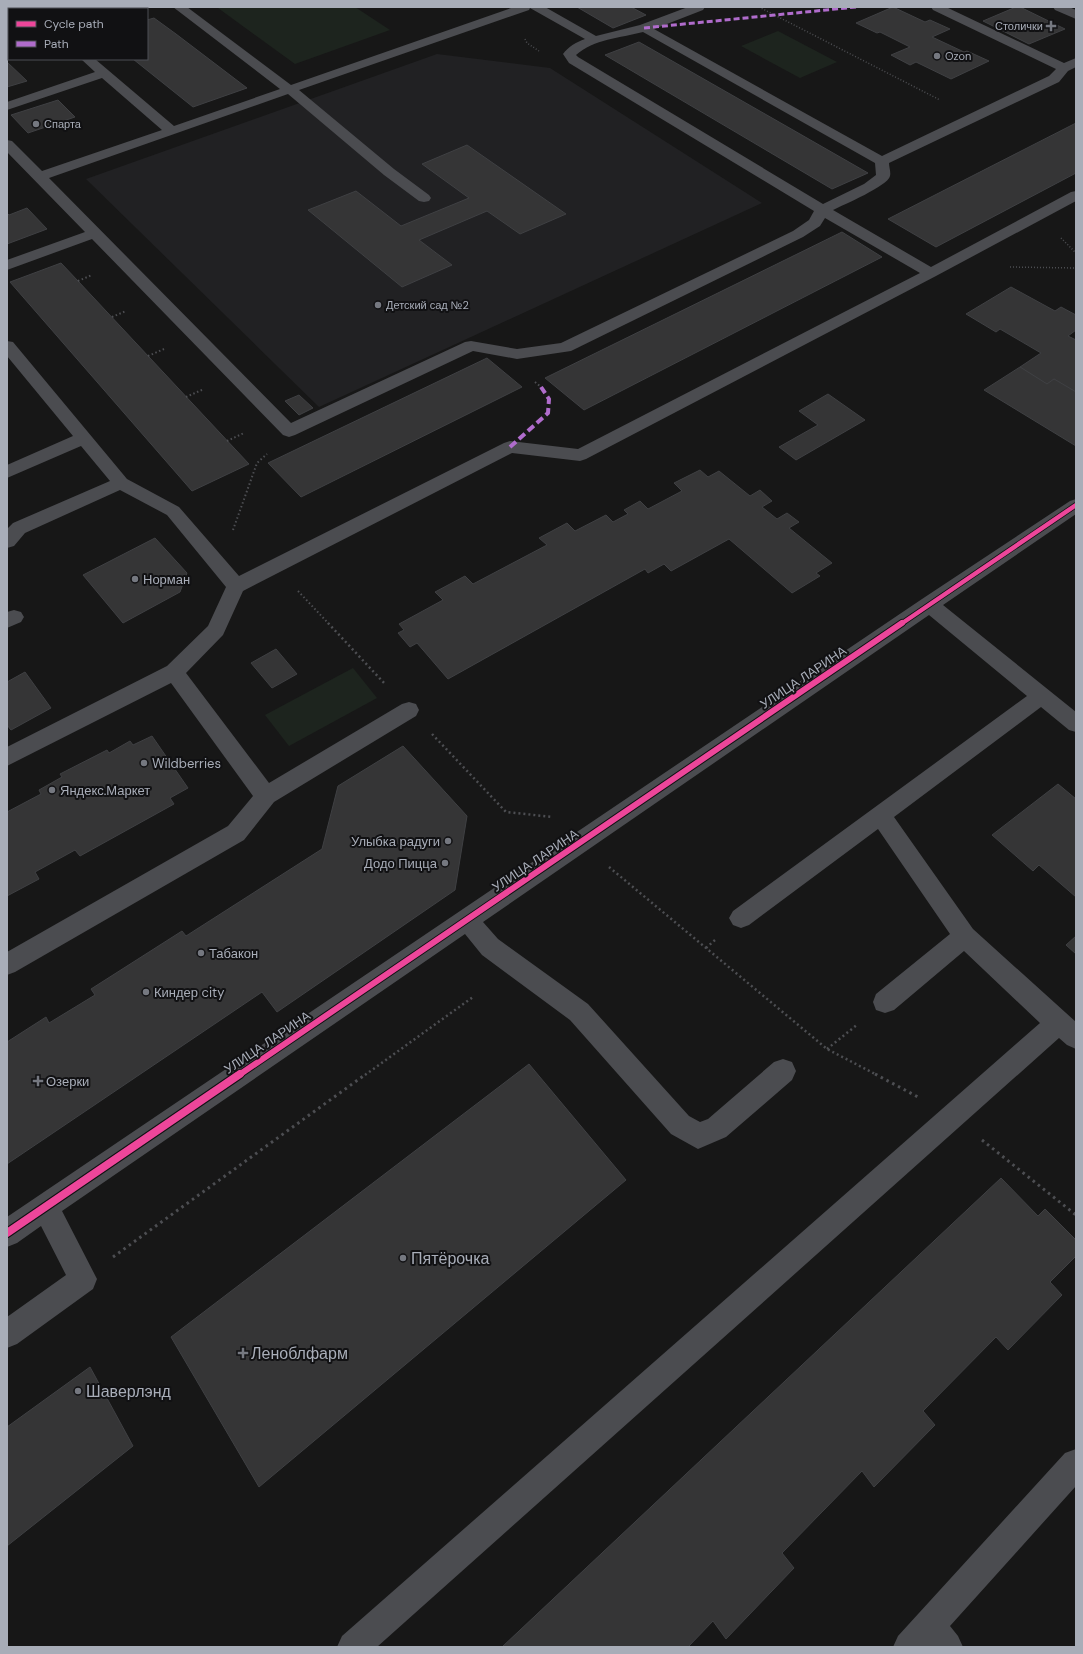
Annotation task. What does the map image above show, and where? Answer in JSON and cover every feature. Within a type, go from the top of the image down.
[{"type":"street","points":[[179,7],[290,90],[424,198]]},
{"type":"street","points":[[40,177],[525,7]]},
{"type":"street","points":[[536,7],[595,40]]},
{"type":"street","points":[[662,7],[677,15]]},
{"type":"street","points":[[699,7],[644,28],[595,40],[575,48],[569,54],[573,60],[822,210],[931,273]]},
{"type":"street","points":[[882,161],[1054,79],[1070,65],[937,7]]},
{"type":"street","points":[[1059,7],[1076,15]]},
{"type":"street","points":[[644,28],[882,161]]},
{"type":"street","points":[[88,60],[172,131]]},
{"type":"street","points":[[7,106],[104,73]]},
{"type":"street","points":[[7,144],[289,431],[471,346],[516,354],[565,347],[798,234],[814,223],[822,210],[869,187],[882,176],[882,161]]},
{"type":"street","points":[[7,757],[174,672],[216,630],[236,586],[510,447],[580,455],[931,273],[1076,195]]},
{"type":"street","points":[[7,265],[95,233]]},
{"type":"street","points":[[7,346],[121,483],[173,511],[236,586]]},
{"type":"street","points":[[7,472],[84,438]]},
{"type":"street","points":[[7,541],[19,528],[121,483]]},
{"type":"street","name":"УЛИЦА ЛАРИНА","points":[[7,1234],[45,1206],[1076,505]]},
{"type":"street","points":[[929,604],[1076,724]]},
{"type":"street","points":[[174,672],[266,796]]},
{"type":"street","points":[[741,918],[1042,696]]},
{"type":"street","points":[[7,964],[236,833],[266,796],[409,710]]},
{"type":"street","points":[[353,1647],[953,1116],[1067,1030],[965,936],[880,815]]},
{"type":"street","points":[[467,920],[490,947],[579,1012],[680,1125],[698,1136],[717,1128],[783,1070]]},
{"type":"street","points":[[885,1002],[965,936]]},
{"type":"street","points":[[7,1334],[82,1278],[45,1206]]},
{"type":"street","points":[[909,1647],[938,1636],[1076,1464]]},
{"type":"path","points":[[759,7],[974,117]]},
{"type":"path","points":[[220,567],[257,463],[289,431]]},
{"type":"path","points":[[609,866],[827,1049],[953,1116]]},
{"type":"path","points":[[82,1278],[472,997]]},
{"type":"path","points":[[827,1049],[885,1002]]},
{"type":"path","points":[[1002,1155],[1076,1215]]},
{"type":"shaded area","points":[[355,7],[390,30],[295,64],[218,8]]},
{"type":"shaded area","points":[[778,31],[837,62],[800,78],[741,46]]},
{"type":"shaded area","name":"Детский сад №2","points":[[437,54],[550,68],[762,203],[319,407],[86,179]]},
{"type":"shaded area","points":[[353,668],[377,698],[289,746],[265,715]]},
{"type":"building","points":[[69,7],[142,8],[70,8]]},
{"type":"building","points":[[577,7],[631,7],[646,15],[613,28]]},
{"type":"building","points":[[893,7],[925,22],[930,20],[950,29],[932,37],[964,52],[967,51],[989,61],[951,79],[916,62],[910,65],[891,55],[910,47],[880,32],[877,33],[856,23]]},
{"type":"building","points":[[1016,7],[1020,7],[1065,29],[1029,44],[983,21]]},
{"type":"building","points":[[154,18],[247,88],[193,107],[134,60],[148,60],[148,20]]},
{"type":"building","points":[[639,42],[868,173],[832,189],[605,55]]},
{"type":"building","points":[[7,62],[27,81],[7,87]]},
{"type":"building","points":[[58,100],[75,117],[28,133],[11,115]]},
{"type":"building","points":[[1076,123],[1076,173],[936,247],[888,219]]},
{"type":"building","points":[[467,145],[566,214],[520,234],[487,211],[419,240],[452,265],[402,287],[308,210],[356,191],[401,226],[469,198],[422,164]]},
{"type":"building","points":[[27,208],[47,229],[7,244],[7,213],[9,215]]},
{"type":"building","points":[[842,232],[882,257],[584,410],[545,378]]},
{"type":"building","points":[[61,263],[249,464],[192,491],[10,282]]},
{"type":"building","points":[[1011,287],[1055,311],[1061,307],[1076,315],[1076,330],[1068,336],[1076,340],[1076,392],[1054,379],[1047,384],[1020,367],[1041,353],[1000,329],[996,332],[966,314]]},
{"type":"building","points":[[487,358],[522,387],[301,497],[268,463]]},
{"type":"building","points":[[1020,367],[1047,384],[1054,379],[1076,392],[1076,446],[984,390]]},
{"type":"building","points":[[828,394],[865,420],[796,460],[779,447],[818,425],[799,411]]},
{"type":"building","points":[[299,395],[313,408],[299,415],[285,401]]},
{"type":"building","points":[[700,470],[708,477],[719,471],[750,496],[760,490],[772,501],[762,507],[777,519],[787,513],[799,522],[789,528],[832,563],[816,573],[820,576],[792,593],[729,539],[671,571],[664,564],[648,573],[645,569],[448,679],[417,643],[410,647],[398,633],[404,630],[399,624],[443,600],[435,592],[465,576],[473,584],[547,545],[539,538],[567,523],[575,531],[606,515],[613,522],[628,514],[624,510],[640,501],[648,509],[682,491],[674,483]]},
{"type":"building","name":"Норман","points":[[155,538],[187,573],[180,592],[123,623],[83,575]]},
{"type":"building","points":[[276,649],[297,674],[272,688],[251,663]]},
{"type":"building","points":[[25,672],[51,708],[11,730],[7,725],[7,682]]},
{"type":"building","points":[[152,736],[188,788],[170,798],[174,804],[80,856],[75,850],[35,872],[39,879],[7,896],[7,812],[41,794],[39,790],[62,777],[60,774],[107,750],[109,753],[130,741],[133,745]]},
{"type":"building","points":[[403,746],[467,816],[455,890],[277,1012],[262,992],[7,1164],[7,1042],[46,1017],[49,1023],[95,995],[91,989],[182,931],[186,936],[322,849],[338,786]]},
{"type":"building","points":[[1058,784],[1076,799],[1076,897],[1039,865],[1033,871],[992,835]]},
{"type":"building","points":[[1076,936],[1076,954],[1066,945]]},
{"type":"building","name":"Пятёрочка","points":[[529,1064],[626,1180],[259,1487],[171,1337]]},
{"type":"building","points":[[1001,1178],[1038,1216],[1045,1209],[1076,1240],[1076,1256],[1050,1282],[1062,1295],[1008,1350],[996,1337],[923,1411],[935,1425],[874,1487],[862,1471],[782,1553],[794,1568],[726,1639],[713,1621],[688,1647],[502,1647]]},
{"type":"building","points":[[90,1367],[133,1446],[7,1546],[7,1427]]},
{"type":"marked path","points":[[644,28],[856,7]]},
{"type":"marked path","points":[[510,447],[548,413],[549,399],[541,387]]},
{"type":"cycle path","points":[[7,1233],[1076,505]]},
{"type":"place","name":"Столички","points":[[1051,26]]},
{"type":"place","name":"Ozon","points":[[937,56]]},
{"type":"place","name":"Спарта","points":[[36,124]]},
{"type":"place","name":"Детский сад №2","points":[[378,305]]},
{"type":"place","name":"Норман","points":[[135,579]]},
{"type":"place","name":"Wildberries","points":[[144,763]]},
{"type":"place","name":"Яндекс.Маркет","points":[[52,790]]},
{"type":"place","name":"Улыбка радуги","points":[[448,841]]},
{"type":"place","name":"Додо Пицца","points":[[445,863]]},
{"type":"place","name":"Табакон","points":[[201,953]]},
{"type":"place","name":"Киндер city","points":[[146,992]]},
{"type":"place","name":"Озерки","points":[[38,1081]]},
{"type":"place","name":"Пятёрочка","points":[[403,1258]]},
{"type":"place","name":"Леноблфарм","points":[[243,1353]]},
{"type":"place","name":"Шаверлэнд","points":[[78,1391]]}]
